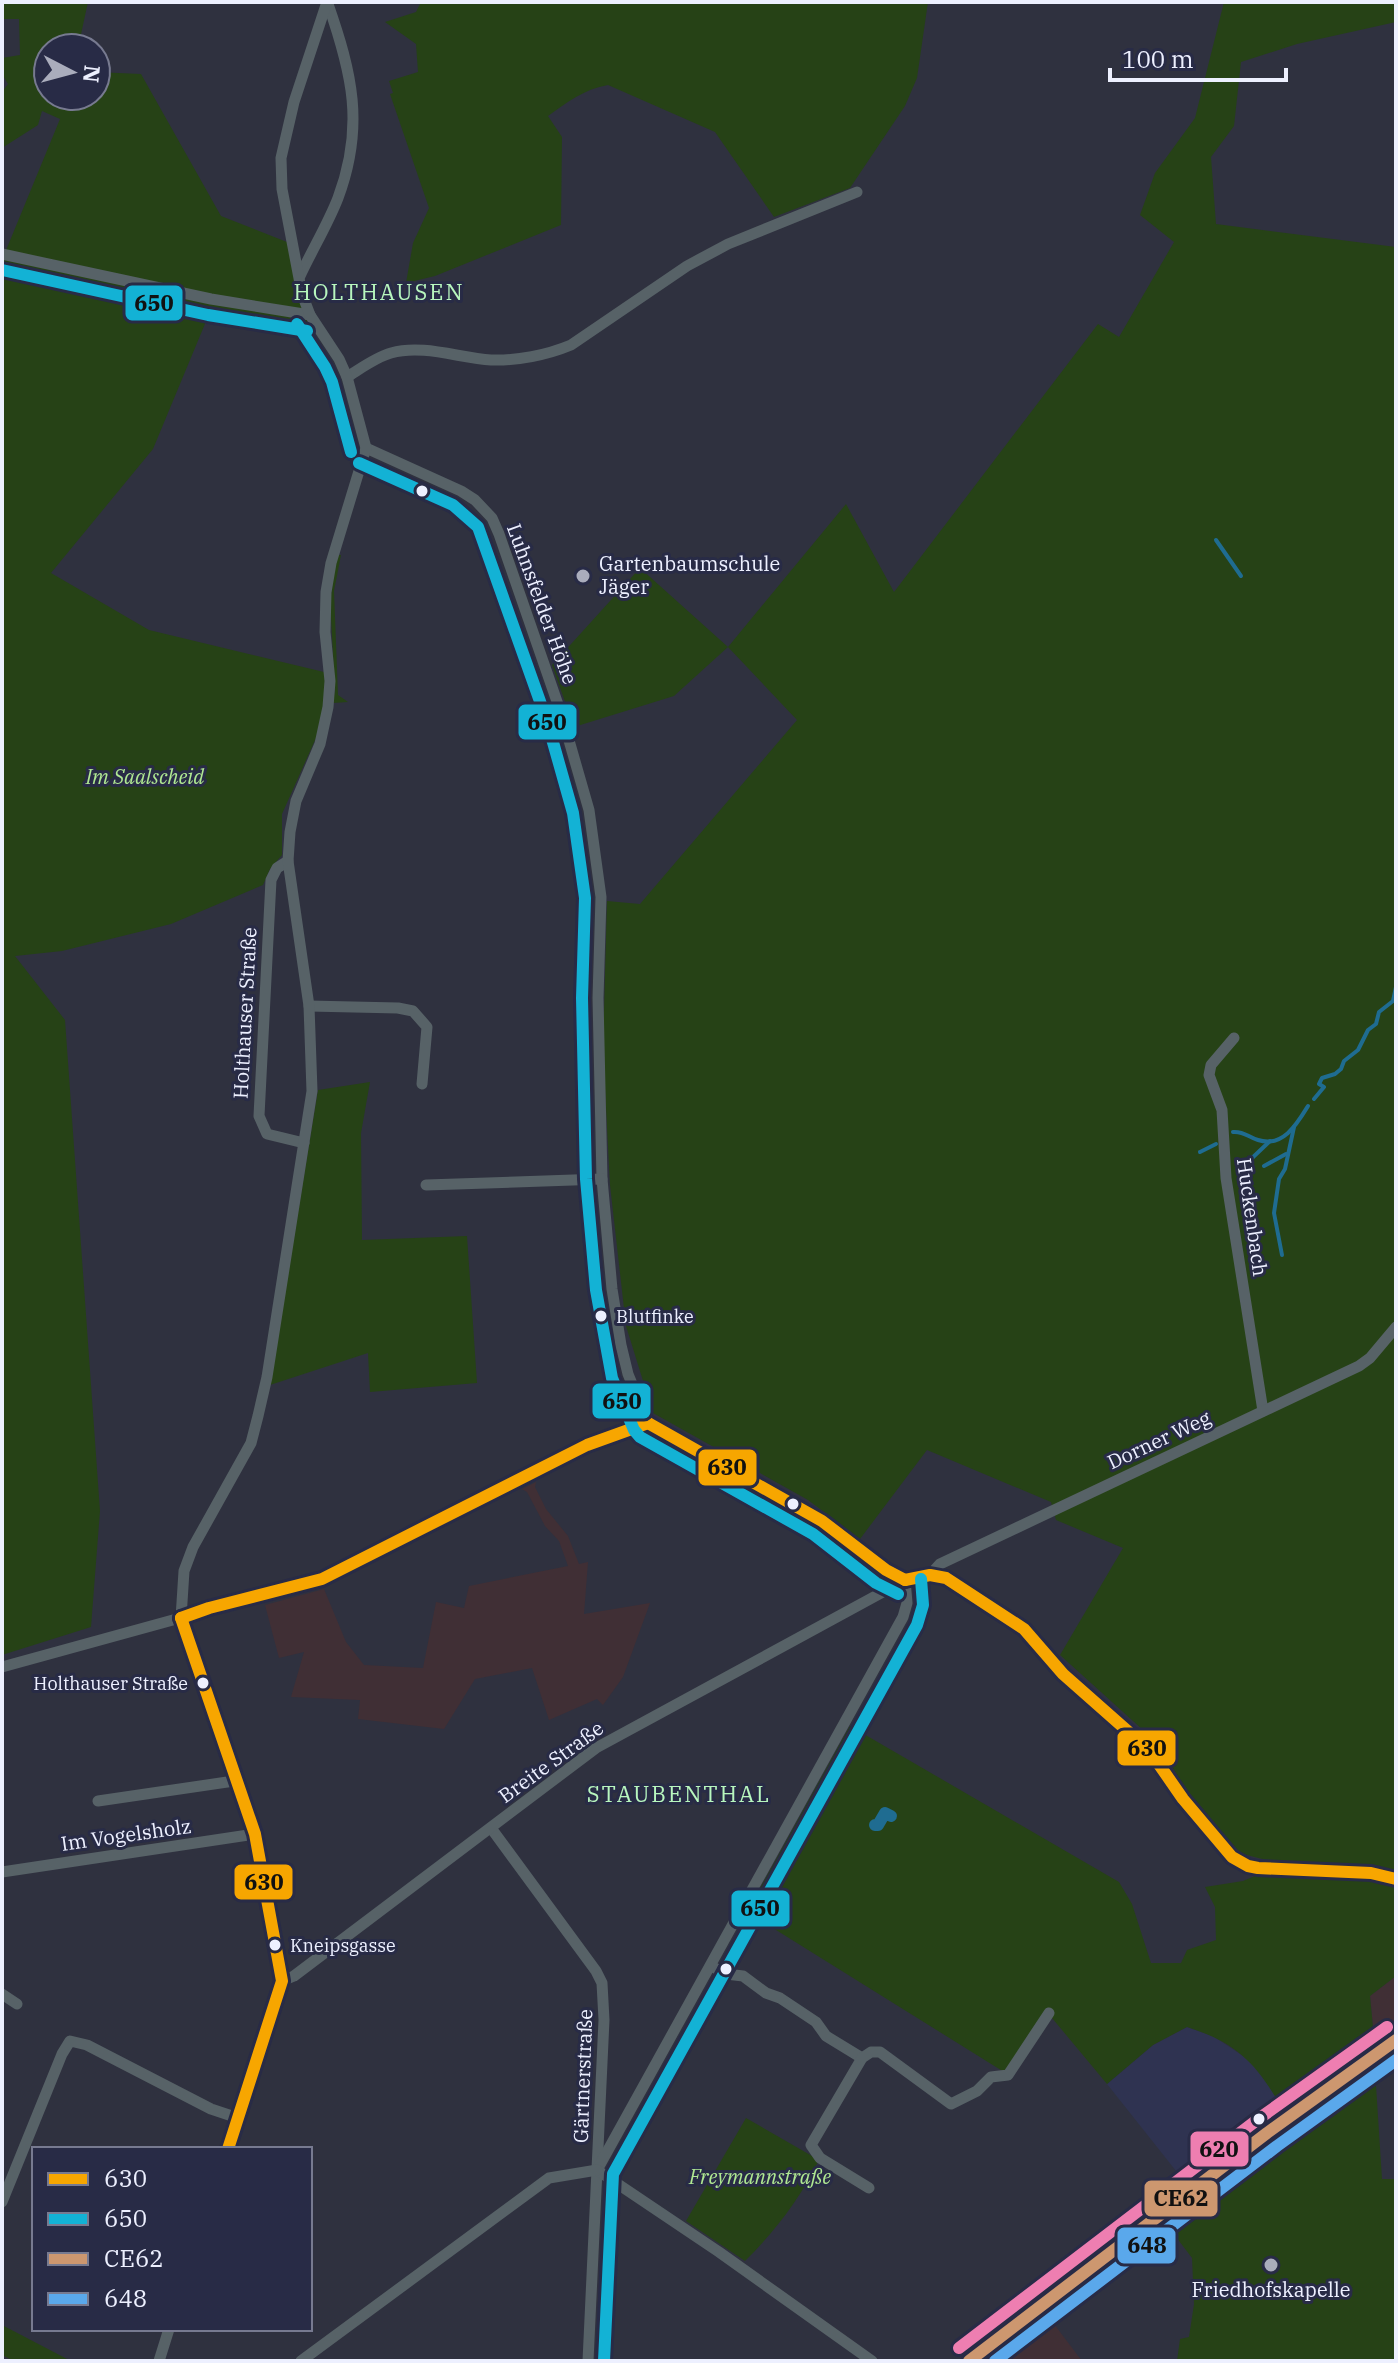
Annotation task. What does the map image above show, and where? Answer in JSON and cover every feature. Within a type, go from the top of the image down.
[{"type":"main road","points":[[969,2361],[1267,2133],[1396,2040]]},
{"type":"street","points":[[299,276],[338,199],[348,166],[353,121],[347,58],[328,2]]},
{"type":"street","points":[[328,2],[294,102],[281,158],[282,189],[310,315],[347,377],[366,448]]},
{"type":"street","points":[[347,377],[389,353],[413,351],[493,360],[559,350],[571,345],[687,266],[728,244],[857,192]]},
{"type":"street","points":[[2,254],[211,299],[310,315]]},
{"type":"street","name":"Holthauser Straße","points":[[281,1985],[255,1834],[234,1781],[181,1618],[184,1571],[193,1547],[251,1443],[255,1430],[267,1377],[304,1143],[312,1091],[309,1006],[288,861],[296,801],[320,744],[328,707],[330,681],[325,632],[326,592],[331,563],[366,448]]},
{"type":"street","name":"Luhnsfelder Höhe","points":[[366,448],[461,491],[475,500],[492,518],[557,701],[589,810],[601,897],[598,998],[602,1179],[612,1289],[628,1374],[648,1423]]},
{"type":"street","name":"Holthauser Straße","points":[[288,861],[277,868],[271,880],[259,1116],[267,1134],[304,1143]]},
{"type":"street","points":[[309,1006],[413,1011],[427,1027],[422,1084]]},
{"type":"street","name":"Huckenbach","points":[[1234,1038],[1211,1065],[1209,1075],[1222,1110],[1226,1178],[1263,1411]]},
{"type":"street","points":[[426,1185],[602,1179]]},
{"type":"street","name":"Dorner Weg","points":[[930,1575],[940,1564],[1365,1362],[1396,1327]]},
{"type":"street","points":[[2,1667],[322,1579],[587,1445],[648,1423],[822,1521],[886,1570],[905,1580],[907,1603],[903,1617],[597,2170]]},
{"type":"street","points":[[930,1575],[946,1578],[1024,1629],[1063,1674],[1149,1750],[1183,1799],[1232,1857],[1258,1868],[1359,1872],[1396,1879]]},
{"type":"street","name":"Breite Straße","points":[[281,1985],[596,1748],[905,1580],[930,1575]]},
{"type":"street","points":[[98,1801],[234,1781]]},
{"type":"street","name":"Gärtnerstraße","points":[[491,1828],[602,1983],[604,2020],[588,2361]]},
{"type":"street","name":"Im Vogelsholz","points":[[2,1872],[255,1834]]},
{"type":"street","points":[[711,1966],[726,1974],[743,1976],[766,1993],[780,1998],[816,2022],[826,2036],[862,2058]]},
{"type":"street","points":[[229,2147],[281,1985]]},
{"type":"street","points":[[2,1994],[17,2004]]},
{"type":"street","points":[[869,2188],[820,2158],[811,2145],[862,2058],[871,2052],[880,2052],[951,2104],[977,2091],[991,2077],[1008,2075],[1049,2013]]},
{"type":"street","points":[[2,2202],[70,2041],[87,2045],[211,2109],[238,2118]]},
{"type":"street","points":[[301,2361],[549,2178],[597,2170],[872,2361]]},
{"type":"street","points":[[159,2361],[168,2331]]},
{"type":"shaded area","points":[[536,1482],[535,1487],[546,1509],[568,1536],[579,1564],[588,1562],[584,1614],[650,1603],[623,1677],[603,1705],[597,1699],[549,1720],[532,1668],[475,1679],[444,1729],[358,1719],[360,1700],[291,1697],[304,1652],[279,1658],[265,1605],[324,1589],[346,1642],[364,1665],[423,1668],[436,1602],[464,1608],[469,1586],[568,1566],[559,1541],[545,1526],[527,1492],[522,1489]]},
{"type":"shaded area","points":[[1396,1976],[1396,2025],[1374,2038],[1370,1996]]},
{"type":"shaded area","points":[[1187,2027],[1213,2036],[1246,2058],[1264,2076],[1282,2108],[1184,2181],[1107,2084],[1153,2045]]},
{"type":"shaded area","points":[[1051,2320],[1082,2361],[997,2361]]},
{"type":"green space","name":"Im Saalscheid","points":[[2,2],[88,2],[81,32],[32,32],[32,112],[42,112],[38,125],[2,148],[2,92],[8,84],[2,74],[2,58],[20,55],[19,19],[2,19]]},
{"type":"green space","points":[[421,2],[928,2],[917,78],[905,106],[850,188],[774,217],[715,132],[608,85],[584,93],[548,116],[562,137],[561,225],[435,276],[406,283],[413,243],[429,208],[390,94],[393,93],[389,81],[418,72],[416,44],[385,22],[416,12]]},
{"type":"green space","points":[[1224,2],[1396,2],[1396,22],[1297,44],[1241,62],[1234,126],[1211,157],[1216,224],[1396,247],[1396,1871],[1361,1865],[1274,1862],[1243,1854],[1232,1846],[1195,1802],[1154,1740],[1060,1655],[1123,1548],[1056,1520],[1051,1502],[927,1450],[860,1539],[808,1500],[653,1413],[626,1326],[610,1185],[603,1049],[607,901],[640,904],[797,720],[728,647],[846,504],[894,592],[1098,324],[1119,337],[1174,242],[1140,215],[1155,173],[1195,118]]},
{"type":"green space","name":"Im Saalscheid","points":[[112,73],[141,74],[221,216],[287,242],[310,333],[278,321],[212,307],[153,449],[51,573],[149,630],[324,672],[327,689],[320,729],[282,814],[282,855],[270,869],[263,885],[171,924],[62,951],[15,956],[65,1020],[100,1511],[91,1627],[2,1655],[2,260],[60,119],[44,112],[112,112]]},
{"type":"green space","points":[[337,555],[341,555],[334,591],[338,695],[348,702],[333,703],[335,689],[330,601]]},
{"type":"green space","points":[[640,568],[728,647],[674,696],[574,727],[552,665]]},
{"type":"green space","points":[[370,1082],[361,1133],[362,1240],[467,1236],[477,1383],[370,1392],[368,1353],[270,1385],[318,1090]]},
{"type":"green space","points":[[850,1726],[1119,1882],[1132,1904],[1151,1963],[1181,1963],[1187,1950],[1216,1940],[1215,1907],[1205,1887],[1255,1876],[1364,1880],[1396,1887],[1396,1976],[1370,1996],[1374,2038],[1282,2108],[1244,2057],[1219,2040],[1187,2027],[1153,2045],[1107,2084],[1047,2012],[1004,2072],[747,1912]]},
{"type":"green space","points":[[1375,2070],[1382,2179],[1396,2179],[1396,2361],[1177,2361],[1180,2339],[1189,2337],[1194,2304],[1192,2258],[1170,2229],[1193,2211],[1210,2208],[1225,2184]]},
{"type":"green space","name":"Freymannstraße","points":[[746,2118],[819,2160],[786,2214],[745,2261],[686,2221]]},
{"type":"green space","points":[[2,2325],[71,2361],[14,2361],[2,2355]]},
{"type":"waterway","points":[[1216,540],[1241,576]]},
{"type":"waterway","name":"Huckenbach","points":[[1314,1099],[1324,1087],[1319,1084],[1322,1078],[1335,1074],[1344,1061],[1358,1050],[1368,1030],[1376,1024],[1379,1012],[1393,1001],[1396,987]]},
{"type":"waterway","name":"Huckenbach","points":[[1233,1132],[1267,1142],[1275,1141],[1288,1133],[1308,1106]]},
{"type":"waterway","points":[[1282,1255],[1274,1213],[1279,1179],[1285,1169],[1294,1127]]},
{"type":"waterway","points":[[1250,1160],[1270,1141]]},
{"type":"waterway","name":"Huckenbach","points":[[1200,1152],[1216,1144]]},
{"type":"waterway","points":[[1264,1166],[1286,1154]]},
{"type":"waterway","points":[[875,1825],[885,1813],[891,1816]]},
{"type":"transit line","name":"650","points":[[2,270],[208,315],[307,331]]},
{"type":"transit line","name":"650","points":[[297,324],[332,382],[351,452]]},
{"type":"transit line","name":"650","points":[[359,463],[453,505],[478,527],[547,721],[573,813],[585,898],[582,998],[586,1179],[596,1290],[612,1378],[634,1430],[640,1437],[813,1534],[876,1583],[898,1594]]},
{"type":"transit line","name":"630","points":[[648,1423],[822,1521],[886,1570],[905,1580]]},
{"type":"transit line","name":"630","points":[[181,1618],[322,1579],[587,1445],[648,1423]]},
{"type":"transit line","name":"630","points":[[905,1580],[930,1575],[946,1578],[1024,1629],[1063,1674],[1149,1750],[1183,1799],[1232,1857],[1258,1868],[1371,1873],[1396,1879]]},
{"type":"transit line","name":"650","points":[[604,2361],[613,2174],[917,1625],[923,1605],[921,1579]]},
{"type":"transit line","name":"630","points":[[181,1618],[255,1834],[282,1981],[229,2147]]},
{"type":"transit line","name":"620","points":[[959,2348],[1257,2120],[1387,2027]]},
{"type":"transit line","name":"CE62","points":[[969,2361],[1267,2133],[1396,2040]]},
{"type":"transit line","name":"648","points":[[995,2361],[1277,2146],[1396,2060]]},
{"type":"place","name":"Gartenbaumschule Jäger","points":[[583,576]]},
{"type":"place","name":"Blutfinke","points":[[601,1316]]},
{"type":"place","name":"Holthauser Straße","points":[[203,1683]]},
{"type":"place","name":"Kneipsgasse","points":[[275,1945]]},
{"type":"place","name":"Friedhofskapelle","points":[[1271,2265]]},
{"type":"district","name":"HOLTHAUSEN","points":[[379,292]]},
{"type":"district","name":"STAUBENTHAL","points":[[679,1794]]}]
